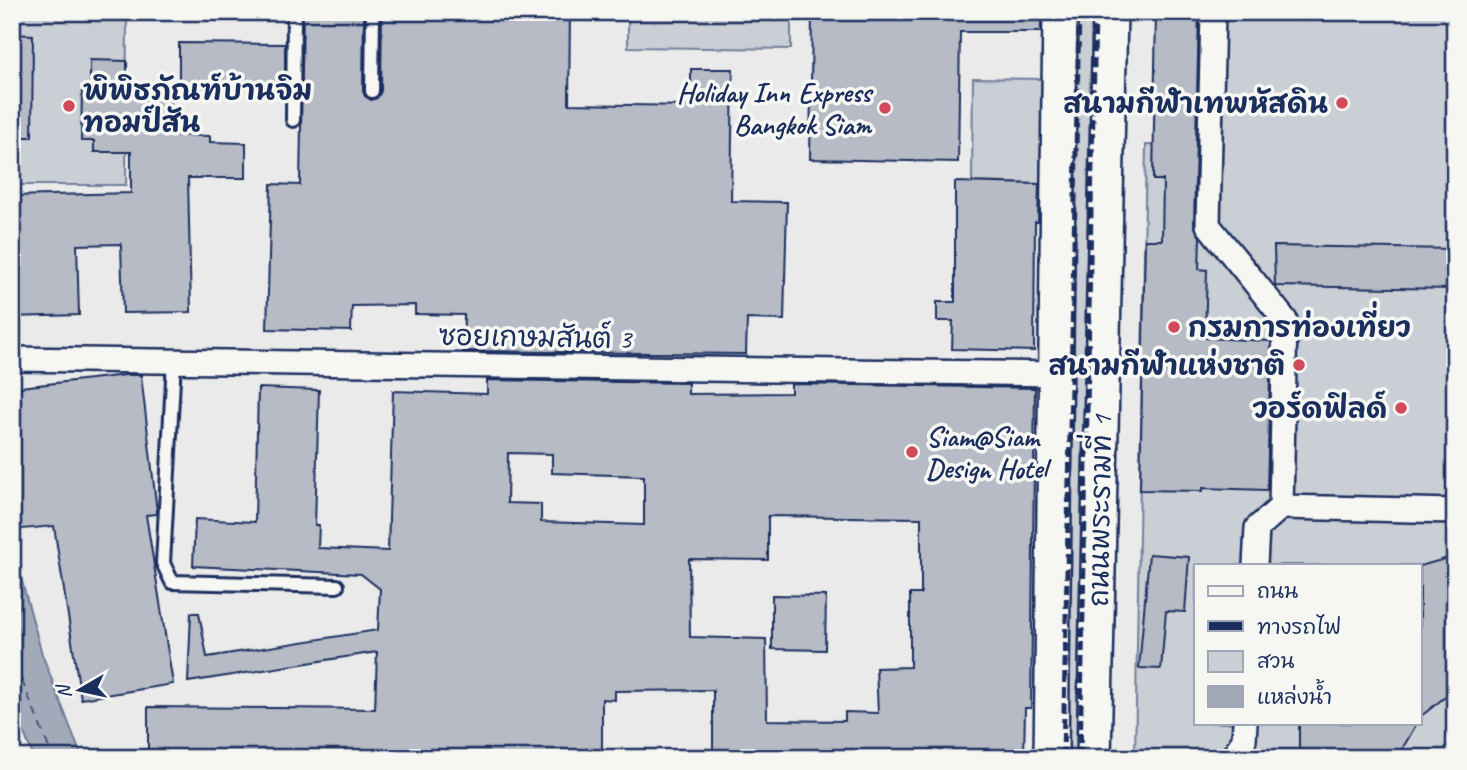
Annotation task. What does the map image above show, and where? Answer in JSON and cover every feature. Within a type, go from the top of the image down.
[{"type":"main road","name":"ถนนพระรามที่ 1","points":[[1051,758],[1060,12]]},
{"type":"main road","name":"ถนนพระรามที่ 1","points":[[1094,758],[1110,12]]},
{"type":"street","points":[[1213,12],[1208,225],[1284,320],[1281,507]]},
{"type":"street","name":"ซอยเกษมสันต์ 3","points":[[12,359],[1056,374]]},
{"type":"street","points":[[1255,564],[1257,528],[1281,507],[1455,511]]},
{"type":"street","points":[[1232,758],[1244,740],[1245,724]]},
{"type":"lane","points":[[293,120],[297,104],[294,12]]},
{"type":"lane","points":[[372,91],[373,12]]},
{"type":"lane","points":[[174,362],[163,563],[172,582],[337,586]]},
{"type":"green space","name":"พิพิธภัณฑ์บ้านจิม ทอมป์สัน","points":[[12,12],[127,12],[126,185],[12,185]]},
{"type":"green space","points":[[628,12],[791,12],[791,49],[628,47]]},
{"type":"green space","points":[[1073,12],[1101,12],[1088,758],[1059,758]]},
{"type":"green space","name":"สนามกีฬาแห่งชาติ","points":[[1200,12],[1455,12],[1455,758],[1135,758],[1146,145],[1154,145],[1153,180],[1202,181],[1203,110],[1198,110]]},
{"type":"green space","points":[[973,78],[1042,79],[1040,184],[972,182]]},
{"type":"water","points":[[12,545],[42,654],[82,758],[34,758],[12,703]]},
{"type":"building","points":[[303,12],[364,12],[363,91],[371,100],[377,98],[381,91],[382,12],[570,12],[569,104],[691,106],[691,69],[733,69],[731,201],[787,202],[784,320],[747,319],[746,354],[463,351],[464,315],[415,314],[415,305],[352,306],[351,331],[267,329],[271,184],[300,185]]},
{"type":"building","name":"Holiday Inn Express Bangkok Siam","points":[[812,12],[1041,12],[1041,32],[960,32],[958,162],[810,159]]},
{"type":"building","points":[[1156,12],[1199,12],[1194,225],[1200,237],[1199,269],[1207,270],[1205,338],[1271,341],[1267,490],[1140,490],[1145,240],[1162,240],[1163,180],[1153,180]]},
{"type":"building","points":[[12,34],[33,35],[32,137],[12,137]]},
{"type":"building","points":[[179,43],[285,44],[285,89],[179,87]]},
{"type":"building","points":[[90,60],[127,61],[127,91],[170,91],[170,135],[210,136],[210,142],[246,143],[246,178],[188,178],[191,312],[123,313],[121,244],[77,245],[79,315],[12,317],[12,196],[131,193],[131,152],[94,152],[94,141],[81,141],[82,91],[90,91]]},
{"type":"building","points":[[955,182],[1039,184],[1038,222],[1035,222],[1034,351],[952,349],[953,321],[937,321],[937,302],[955,302]]},
{"type":"building","points":[[1274,246],[1455,249],[1455,289],[1275,286]]},
{"type":"building","points":[[141,375],[157,512],[146,515],[173,684],[81,699],[54,526],[12,530],[12,388]]},
{"type":"building","points":[[487,380],[688,383],[688,394],[791,393],[791,384],[1035,388],[1031,708],[1025,708],[1024,758],[713,758],[713,690],[615,691],[615,700],[602,699],[602,756],[148,758],[148,707],[375,709],[377,652],[188,682],[191,613],[199,613],[207,657],[378,630],[380,589],[361,574],[193,566],[195,519],[255,522],[258,388],[319,390],[315,525],[319,525],[318,548],[388,551],[393,391],[487,394]],"holes":[[[508,453],[552,454],[552,473],[644,476],[644,525],[541,522],[541,504],[507,503]],[[768,516],[921,518],[921,594],[910,594],[910,667],[876,668],[878,713],[845,712],[845,721],[767,720],[766,639],[690,637],[689,559],[768,560]]]},
{"type":"building","points":[[1149,554],[1189,557],[1185,612],[1166,611],[1161,669],[1139,668]]},
{"type":"building","points":[[1455,556],[1455,689],[1422,715],[1422,565]]},
{"type":"building","points":[[772,595],[826,596],[825,650],[772,649]]},
{"type":"building","points":[[1299,724],[1416,724],[1397,758],[1299,758]]},
{"type":"ferry route","points":[[12,649],[53,758]]},
{"type":"railway","points":[[1063,758],[1079,12]]},
{"type":"railway","points":[[1080,758],[1095,12]]},
{"type":"place","name":"สนามกีฬาเทพหัสดิน","points":[[1342,103]]},
{"type":"place","name":"พิพิธภัณฑ์บ้านจิม ทอมป์สัน","points":[[69,106]]},
{"type":"place","name":"Holiday Inn Express Bangkok Siam","points":[[885,108]]},
{"type":"place","name":"กรมการท่องเที่ยว","points":[[1174,327]]},
{"type":"place","name":"สนามกีฬาแห่งชาติ","points":[[1299,365]]},
{"type":"place","name":"วอร์ดฟิลด์","points":[[1401,408]]},
{"type":"place","name":"Siam@Siam Design Hotel","points":[[912,452]]}]
